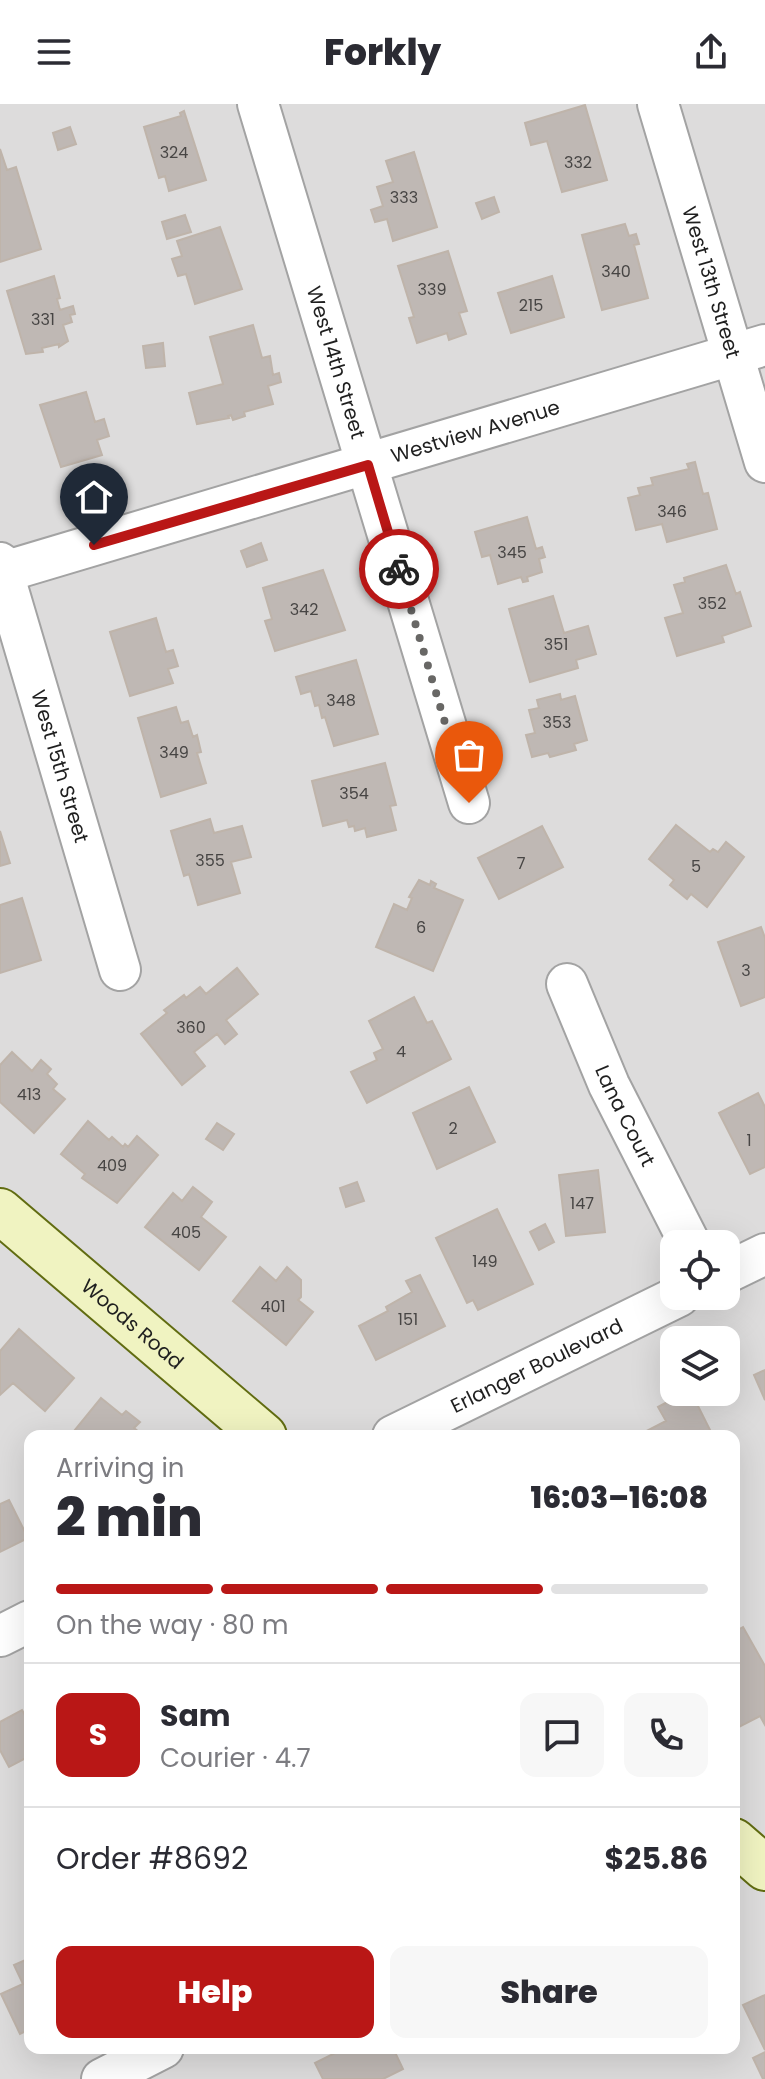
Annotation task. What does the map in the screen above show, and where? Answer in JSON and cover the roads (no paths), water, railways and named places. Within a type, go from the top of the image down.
[{"type":"street","name":"West 14th Street","points":[[258,104],[469,803]]},
{"type":"street","name":"West 13th Street","points":[[658,104],[749,350],[765,462]]},
{"type":"street","name":"Westview Avenue","points":[[1,569],[368,465],[749,350]]},
{"type":"street","name":"West 15th Street","points":[[1,569],[120,970]]},
{"type":"street","name":"Lana Court","points":[[567,984],[609,1085],[683,1230]]},
{"type":"street","name":"Woods Road","points":[[9,1231],[257,1430]]},
{"type":"street","points":[[740,1266],[765,1254]]},
{"type":"street","name":"Erlanger Boulevard","points":[[405,1430],[660,1305]]},
{"type":"street","points":[[0,1636],[24,1624]]},
{"type":"street","points":[[740,1846],[765,1868]]},
{"type":"street","points":[[102,2079],[151,2054]]}]
